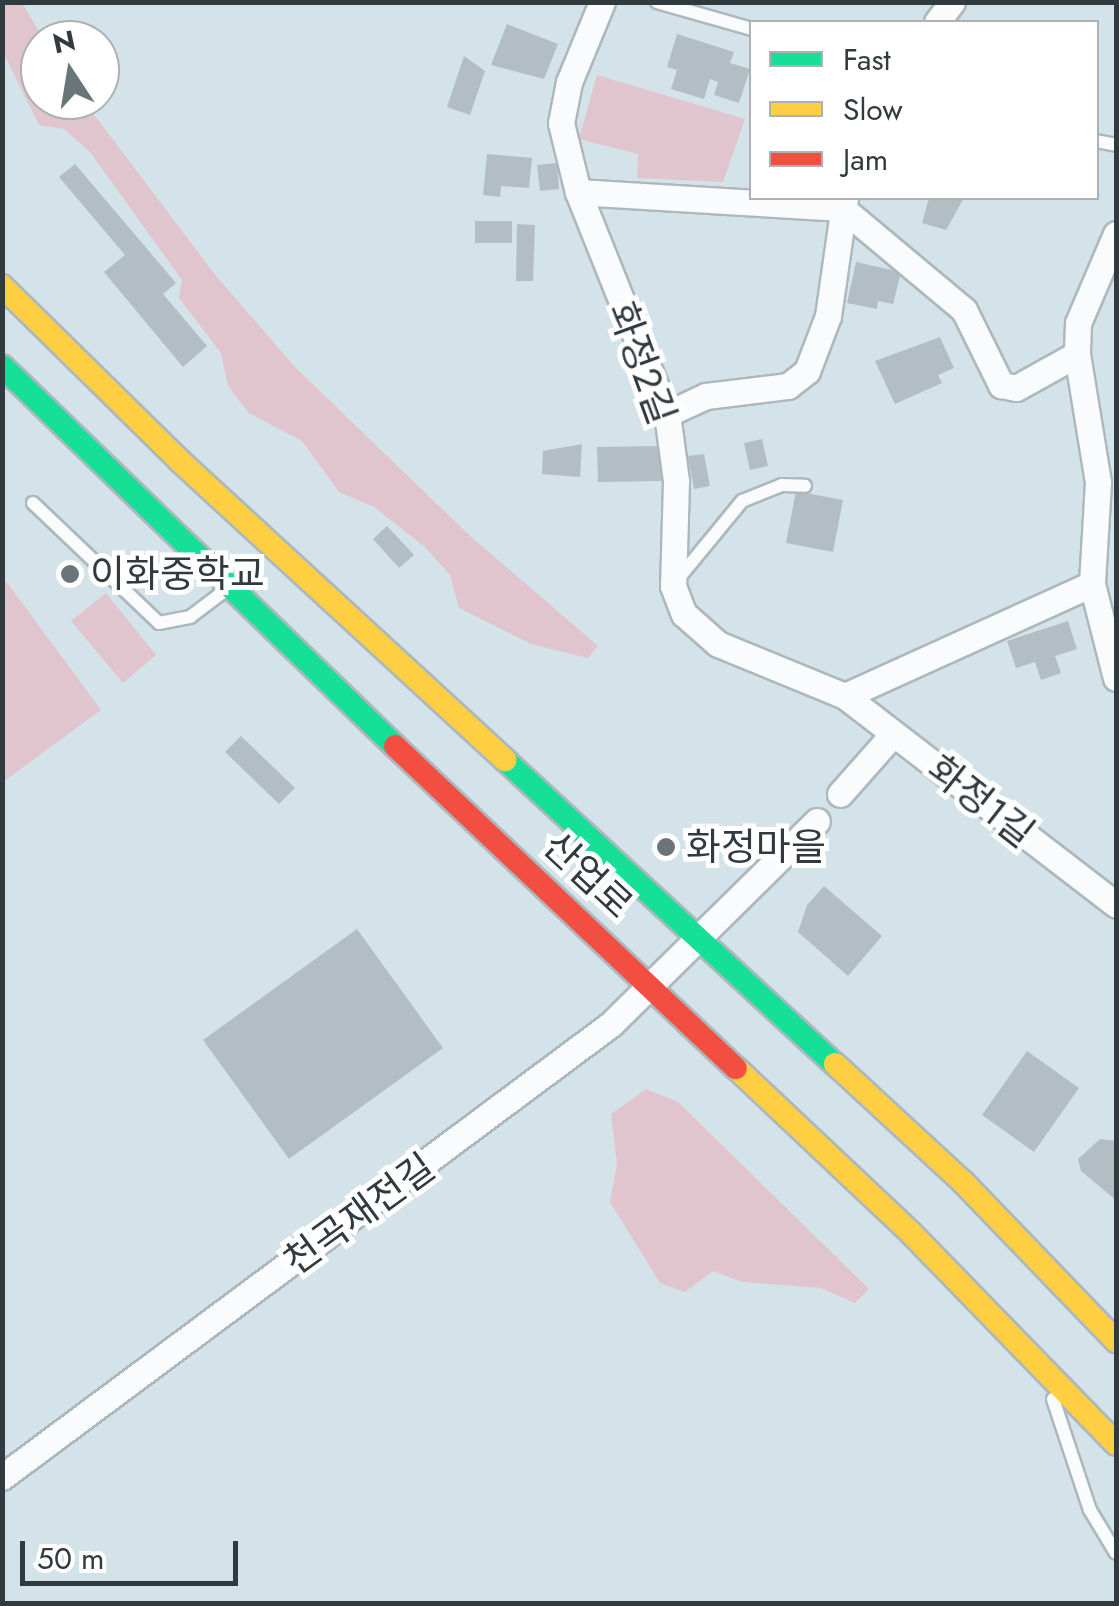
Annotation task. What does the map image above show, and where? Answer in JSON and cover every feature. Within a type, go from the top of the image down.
[{"type":"main road","name":"산업로","points":[[2,286],[180,461],[704,937],[963,1182],[1116,1341]]},
{"type":"main road","name":"산업로","points":[[2,366],[228,587],[655,986],[1029,1353],[1116,1444]]},
{"type":"street","name":"화정2길","points":[[602,2],[569,82],[560,123],[578,192],[667,414],[676,481],[673,586]]},
{"type":"street","points":[[578,192],[749,199]]},
{"type":"street","points":[[771,200],[844,203],[964,310],[1001,385],[1016,388],[1077,354]]},
{"type":"street","points":[[667,414],[706,396],[774,390],[807,371],[828,316],[844,203]]},
{"type":"street","points":[[1116,234],[1078,322],[1077,354],[1098,482],[1092,584],[1116,678]]},
{"type":"street","points":[[673,586],[684,614],[718,644],[845,696],[1092,584]]},
{"type":"street","name":"화정1길","points":[[845,696],[1116,906]]},
{"type":"street","points":[[840,794],[893,734]]},
{"type":"street","name":"천곡재전길","points":[[2,1478],[442,1155],[655,986],[816,820]]},
{"type":"lane","points":[[657,2],[749,29]]},
{"type":"lane","points":[[673,586],[742,502],[782,485],[805,486]]},
{"type":"lane","points":[[33,504],[159,622],[190,618],[228,587]]},
{"type":"lane","points":[[1029,1353],[1104,1536],[1116,1553]]},
{"type":"shaded area","points":[[2,3],[22,3],[32,20],[20,20],[20,86],[3,52]]},
{"type":"shaded area","points":[[597,75],[745,119],[723,182],[637,178],[638,154],[579,139]]},
{"type":"shaded area","points":[[37,120],[98,120],[216,276],[295,367],[469,535],[598,646],[588,658],[531,644],[459,608],[450,575],[425,547],[374,507],[339,492],[302,441],[249,413],[228,386],[221,353],[179,298],[182,280],[90,152],[64,129],[39,125]]},
{"type":"shaded area","points":[[3,577],[101,710],[2,782]]},
{"type":"shaded area","points":[[106,593],[156,655],[123,683],[71,621]]},
{"type":"shaded area","points":[[646,1089],[678,1102],[869,1289],[855,1303],[821,1288],[742,1282],[713,1271],[685,1292],[660,1283],[610,1202],[617,1164],[611,1114]]},
{"type":"building","points":[[507,24],[558,44],[544,79],[491,65]]},
{"type":"building","points":[[677,34],[734,52],[730,63],[749,69],[749,72],[739,103],[714,95],[718,82],[710,79],[704,99],[671,89],[677,70],[667,67]]},
{"type":"building","points":[[464,56],[485,71],[470,115],[447,107]]},
{"type":"building","points":[[487,154],[532,158],[529,188],[501,186],[500,197],[483,195]]},
{"type":"building","points":[[557,163],[559,189],[540,191],[537,165]]},
{"type":"building","points":[[75,164],[176,283],[163,294],[207,346],[183,367],[104,272],[125,255],[59,177]]},
{"type":"building","points":[[928,200],[963,200],[946,230],[922,223]]},
{"type":"building","points":[[475,221],[512,221],[512,243],[475,243]]},
{"type":"building","points":[[517,224],[535,225],[533,281],[516,281]]},
{"type":"building","points":[[856,262],[901,272],[893,304],[878,301],[877,309],[847,303]]},
{"type":"building","points":[[940,337],[954,368],[938,375],[942,383],[895,404],[875,361]]},
{"type":"building","points":[[762,439],[768,466],[750,470],[744,443]]},
{"type":"building","points":[[582,444],[580,477],[542,474],[543,451]]},
{"type":"building","points":[[662,446],[663,481],[598,482],[597,447]]},
{"type":"building","points":[[704,454],[710,486],[694,489],[688,456]]},
{"type":"building","points":[[796,491],[843,500],[833,552],[786,543]]},
{"type":"building","points":[[387,526],[414,555],[399,568],[373,539]]},
{"type":"building","points":[[1068,621],[1077,649],[1055,656],[1061,673],[1041,680],[1035,662],[1016,668],[1007,641]]},
{"type":"building","points":[[241,736],[295,788],[279,804],[225,752]]},
{"type":"building","points":[[824,886],[882,936],[848,976],[798,932],[807,905]]},
{"type":"building","points":[[357,929],[443,1048],[289,1159],[203,1040]]},
{"type":"building","points":[[1027,1051],[1079,1088],[1034,1152],[982,1115]]},
{"type":"building","points":[[1100,1139],[1116,1141],[1116,1200],[1081,1171],[1078,1159]]},
{"type":"traffic: fast","points":[[2,366],[395,746]]},
{"type":"traffic: fast","points":[[505,760],[835,1064]]},
{"type":"traffic: slow","points":[[2,286],[180,461],[505,760]]},
{"type":"traffic: slow","points":[[835,1064],[963,1182],[1116,1341]]},
{"type":"traffic: slow","points":[[736,1068],[911,1233],[1116,1444]]},
{"type":"traffic: jam","points":[[395,746],[736,1068]]},
{"type":"place","name":"이화중학교","points":[[70,574]]},
{"type":"place","name":"화정마을","points":[[666,847]]}]
